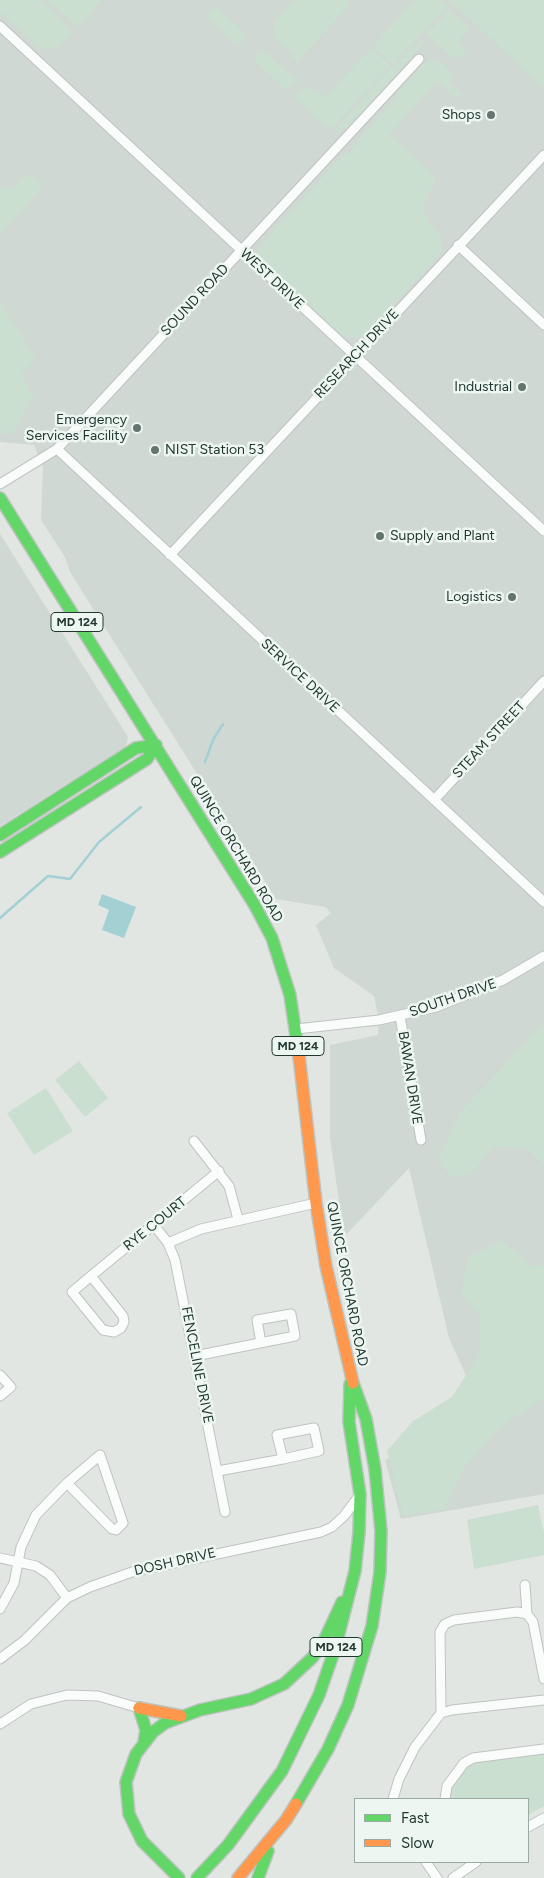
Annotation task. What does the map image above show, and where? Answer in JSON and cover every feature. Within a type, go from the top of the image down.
[{"type":"main road","name":"QUINCE ORCHARD ROAD","points":[[0,498],[156,745],[254,904],[272,938],[290,995],[296,1030],[316,1203],[326,1266],[350,1378],[366,1419],[379,1495],[381,1531],[380,1572],[375,1608],[363,1659],[348,1705],[328,1749],[286,1820],[238,1878]]},
{"type":"main road","points":[[0,835],[136,748],[156,745]]},
{"type":"main road","points":[[0,852],[147,759],[156,745]]},
{"type":"main road","name":"QUINCE ORCHARD ROAD","points":[[197,1878],[228,1845],[261,1802],[301,1735],[335,1649],[355,1571],[360,1494],[349,1422],[350,1378]]},
{"type":"main road","points":[[179,1878],[142,1842],[129,1814],[126,1782],[136,1754],[144,1742],[165,1723],[182,1716],[251,1699],[271,1691],[298,1672],[322,1643],[355,1571]]},
{"type":"main road","points":[[144,1742],[146,1730],[139,1708],[182,1716]]},
{"type":"main road","points":[[258,1878],[265,1857],[286,1820]]},
{"type":"street","name":"WEST DRIVE","points":[[0,26],[544,531]]},
{"type":"street","name":"SOUND ROAD","points":[[0,484],[57,449],[419,59]]},
{"type":"street","name":"RESEARCH DRIVE","points":[[170,554],[544,155]]},
{"type":"street","points":[[458,245],[544,325]]},
{"type":"street","name":"SERVICE DRIVE","points":[[57,449],[544,902]]},
{"type":"street","name":"STEAM STREET","points":[[434,800],[544,681]]},
{"type":"street","name":"SOUTH DRIVE","points":[[296,1030],[400,1016],[470,995],[503,980],[544,956]]},
{"type":"street","name":"BAWAN DRIVE","points":[[400,1016],[420,1140]]},
{"type":"street","points":[[194,1141],[229,1186],[238,1220]]},
{"type":"street","name":"RYE COURT","points":[[91,1276],[123,1316],[124,1322],[121,1328],[114,1332],[103,1330],[72,1292],[91,1276],[154,1225],[219,1171]]},
{"type":"street","points":[[168,1244],[201,1229],[316,1203]]},
{"type":"street","name":"FENCELINE DRIVE","points":[[154,1225],[168,1244],[175,1260],[225,1512]]},
{"type":"street","points":[[195,1356],[261,1343],[295,1336],[291,1314],[257,1320],[261,1343]]},
{"type":"street","points":[[0,1375],[11,1387],[0,1396]]},
{"type":"street","points":[[218,1471],[282,1459],[319,1451],[314,1428],[277,1434],[282,1459]]},
{"type":"street","points":[[0,1610],[14,1583],[26,1534],[36,1515],[66,1483],[100,1455],[123,1522],[120,1528],[112,1529],[66,1483]]},
{"type":"street","name":"DOSH DRIVE","points":[[0,1659],[25,1640],[67,1598],[90,1587],[132,1572],[321,1532],[332,1527],[344,1516],[360,1494]]},
{"type":"street","points":[[0,1558],[36,1566],[50,1575],[67,1598]]},
{"type":"street","points":[[525,1585],[527,1614],[533,1622],[544,1679]]},
{"type":"street","points":[[441,1713],[440,1632],[445,1624],[454,1620],[517,1612],[527,1614]]},
{"type":"street","points":[[0,1724],[32,1704],[67,1695],[98,1696],[139,1708]]},
{"type":"street","points":[[393,1798],[399,1779],[415,1747],[441,1713],[452,1710],[544,1700]]},
{"type":"street","points":[[445,1798],[447,1786],[464,1763],[473,1758],[544,1749]]},
{"type":"street","points":[[529,1827],[544,1818]]},
{"type":"street","points":[[427,1863],[437,1878]]},
{"type":"street","points":[[453,1878],[475,1863]]},
{"type":"shaded area","points":[[0,0],[544,0],[544,1494],[401,1519],[385,1460],[481,1408],[449,1338],[409,1168],[344,1237],[330,1138],[330,1045],[378,1035],[379,1020],[374,996],[334,968],[316,925],[331,913],[325,907],[276,899],[70,572],[65,557],[41,520],[43,466],[34,445],[0,442]]},
{"type":"shaded area","points":[[0,534],[128,737],[126,746],[0,826]]},
{"type":"green space","points":[[0,0],[42,0],[72,32],[56,49],[41,49],[0,12]]},
{"type":"green space","points":[[49,0],[102,0],[77,27]]},
{"type":"green space","points":[[294,0],[346,0],[351,4],[297,62],[291,57],[293,54],[275,37],[273,30],[276,20]]},
{"type":"green space","points":[[415,0],[440,0],[447,7],[392,64],[373,46]]},
{"type":"green space","points":[[449,0],[544,0],[544,88]]},
{"type":"green space","points":[[215,7],[242,30],[246,38],[242,43],[239,45],[234,42],[206,16]]},
{"type":"green space","points":[[450,10],[470,29],[458,41],[467,53],[459,58],[451,57],[427,34]]},
{"type":"green space","points":[[424,37],[420,48],[399,71],[394,66]]},
{"type":"green space","points":[[371,48],[391,66],[332,128],[324,125],[294,97],[306,85],[317,95],[320,92],[325,97]]},
{"type":"green space","points":[[262,52],[268,54],[295,80],[286,90],[254,61],[257,55]]},
{"type":"green space","points":[[429,61],[441,62],[455,75],[448,82],[461,94],[456,99],[437,81],[389,135],[434,175],[435,183],[425,198],[424,209],[428,220],[440,235],[442,249],[438,257],[366,334],[358,338],[343,336],[262,262],[257,255],[257,249],[260,249],[263,242],[339,159],[352,150],[361,136],[398,97],[396,94],[424,63]]},
{"type":"green space","points":[[392,67],[398,72],[358,116],[340,125],[357,118],[345,129],[333,132]]},
{"type":"green space","points":[[28,173],[43,187],[0,233],[0,188],[14,188]]},
{"type":"green space","points":[[0,302],[36,358],[21,375],[34,396],[12,434],[0,433]]},
{"type":"green space","points":[[544,1023],[544,1165],[527,1149],[494,1146],[472,1173],[450,1177],[438,1160],[460,1112]]},
{"type":"green space","points":[[79,1061],[108,1098],[85,1117],[55,1080]]},
{"type":"green space","points":[[46,1088],[73,1131],[34,1155],[7,1113]]},
{"type":"green space","points":[[502,1240],[531,1267],[544,1264],[544,1398],[499,1428],[464,1468],[445,1509],[403,1516],[387,1451],[413,1421],[452,1397],[480,1353],[480,1315],[461,1293],[468,1258]]},
{"type":"green space","points":[[538,1505],[544,1532],[544,1555],[474,1569],[467,1520]]},
{"type":"green space","points":[[544,1754],[544,1806],[529,1814],[529,1798],[449,1798],[451,1788],[466,1768],[474,1762]]},
{"type":"water","points":[[102,894],[136,907],[124,938],[102,930],[109,910],[98,905]]},
{"type":"waterway","points":[[205,762],[213,740],[223,724]]},
{"type":"waterway","points":[[0,918],[48,876],[70,879],[99,842],[141,807]]},
{"type":"traffic: fast","points":[[0,498],[254,904],[272,938],[290,995],[299,1056]]},
{"type":"traffic: fast","points":[[0,835],[136,748],[156,745]]},
{"type":"traffic: fast","points":[[0,852],[147,759],[156,745]]},
{"type":"traffic: fast","points":[[296,1804],[328,1749],[348,1705],[372,1626],[380,1572],[381,1531],[375,1469],[366,1419],[353,1383]]},
{"type":"traffic: fast","points":[[197,1878],[228,1845],[282,1771],[319,1695],[335,1649],[355,1571],[359,1533],[360,1494],[349,1422],[350,1384]]},
{"type":"traffic: fast","points":[[179,1878],[142,1841],[129,1814],[126,1782],[136,1754],[153,1732],[165,1723],[200,1710],[251,1699],[284,1684],[312,1658],[323,1643],[342,1602]]},
{"type":"traffic: fast","points":[[139,1708],[146,1730],[144,1742]]},
{"type":"traffic: fast","points":[[258,1878],[268,1851]]},
{"type":"traffic: slow","points":[[299,1056],[316,1203],[326,1266],[353,1383]]},
{"type":"traffic: slow","points":[[139,1708],[181,1716]]},
{"type":"traffic: slow","points":[[238,1878],[286,1820],[296,1804]]},
{"type":"place","name":"Shops","points":[[491,115]]},
{"type":"place","name":"Industrial","points":[[522,387]]},
{"type":"place","name":"Emergency Services Facility","points":[[137,428]]},
{"type":"place","name":"NIST Station 53","points":[[155,450]]},
{"type":"place","name":"Supply and Plant","points":[[380,536]]},
{"type":"place","name":"Logistics","points":[[512,597]]}]
